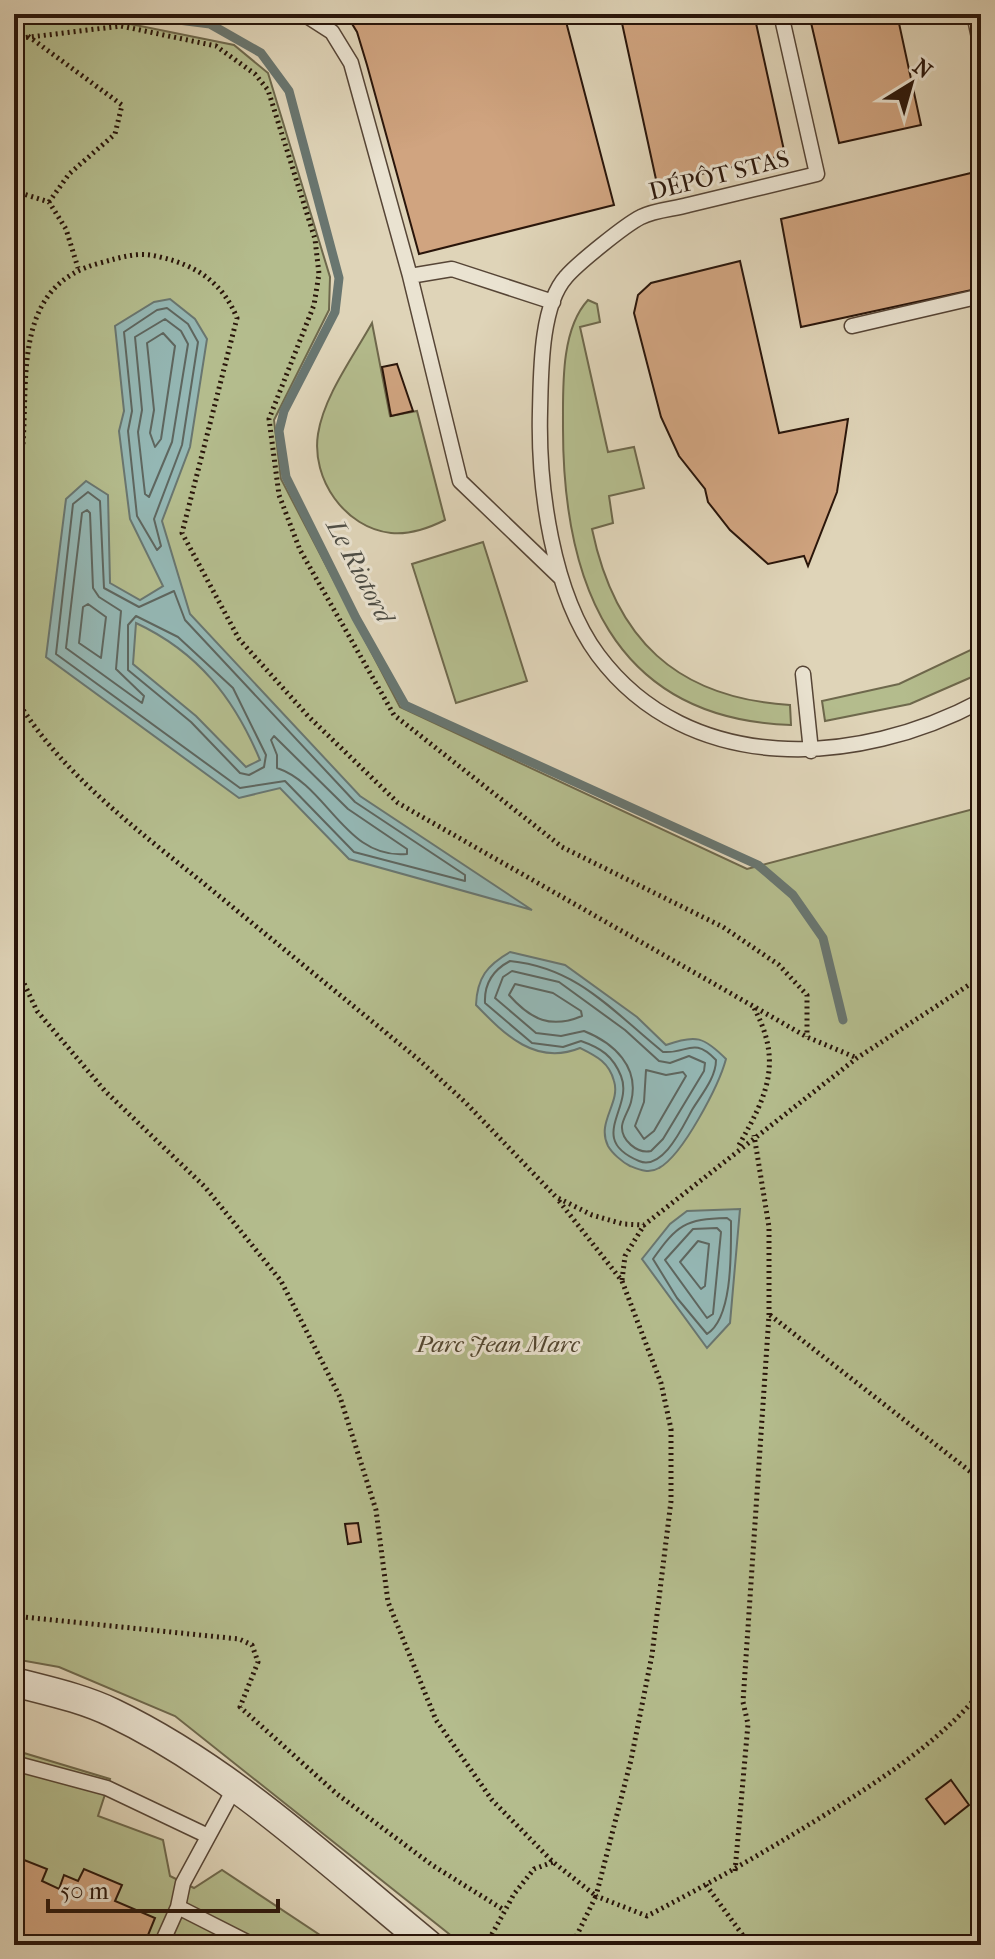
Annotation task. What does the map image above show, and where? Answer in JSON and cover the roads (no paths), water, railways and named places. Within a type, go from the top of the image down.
[{"type":"street","points":[[14,1682],[75,1698],[111,1712],[168,1742],[234,1789],[429,1945]]},
{"type":"lane","name":"DÉPÔT STAS","points":[[304,14],[332,32],[351,63],[410,276],[460,481],[563,580]]},
{"type":"lane","name":"DÉPÔT STAS","points":[[781,14],[817,174],[642,216],[567,276],[553,302],[542,366],[539,433],[548,512],[563,580],[577,621],[596,653],[620,681],[656,711],[720,741],[780,751],[811,751],[902,733],[981,701]]},
{"type":"lane","points":[[974,14],[981,47]]},
{"type":"lane","points":[[410,276],[452,269],[553,302]]},
{"type":"lane","points":[[852,326],[981,296]]},
{"type":"lane","points":[[803,674],[811,751]]},
{"type":"lane","points":[[14,1763],[107,1788],[208,1836]]},
{"type":"lane","points":[[161,1945],[178,1907],[183,1883],[234,1789]]},
{"type":"lane","points":[[178,1907],[253,1945]]},
{"type":"water","points":[[170,299],[195,319],[207,339],[190,447],[162,521],[190,614],[360,796],[532,910],[349,859],[280,788],[239,798],[46,657],[66,499],[86,481],[108,495],[110,583],[140,600],[163,586],[130,519],[119,431],[124,411],[115,326],[154,302]],"holes":[[[136,623],[178,648],[212,679],[238,717],[260,760],[246,767],[196,716],[133,664]]]},
{"type":"water","points":[[510,952],[565,965],[637,1017],[666,1045],[685,1039],[699,1040],[712,1046],[726,1059],[689,1135],[659,1168],[648,1171],[630,1166],[608,1146],[605,1129],[615,1089],[612,1074],[601,1060],[580,1048],[564,1053],[535,1050],[510,1037],[476,1005],[478,987],[485,973]]},
{"type":"water","points":[[740,1209],[730,1323],[707,1348],[642,1259],[670,1224],[687,1211]]},
{"type":"waterway","name":"Le Riotord","points":[[131,14],[210,24],[261,53],[289,91],[339,278],[335,312],[284,411],[279,431],[286,477],[356,618],[405,705],[758,865],[793,895],[823,938],[843,1020]]},
{"type":"park label","name":"Parc Jean Marc","points":[[498,1344]]}]
